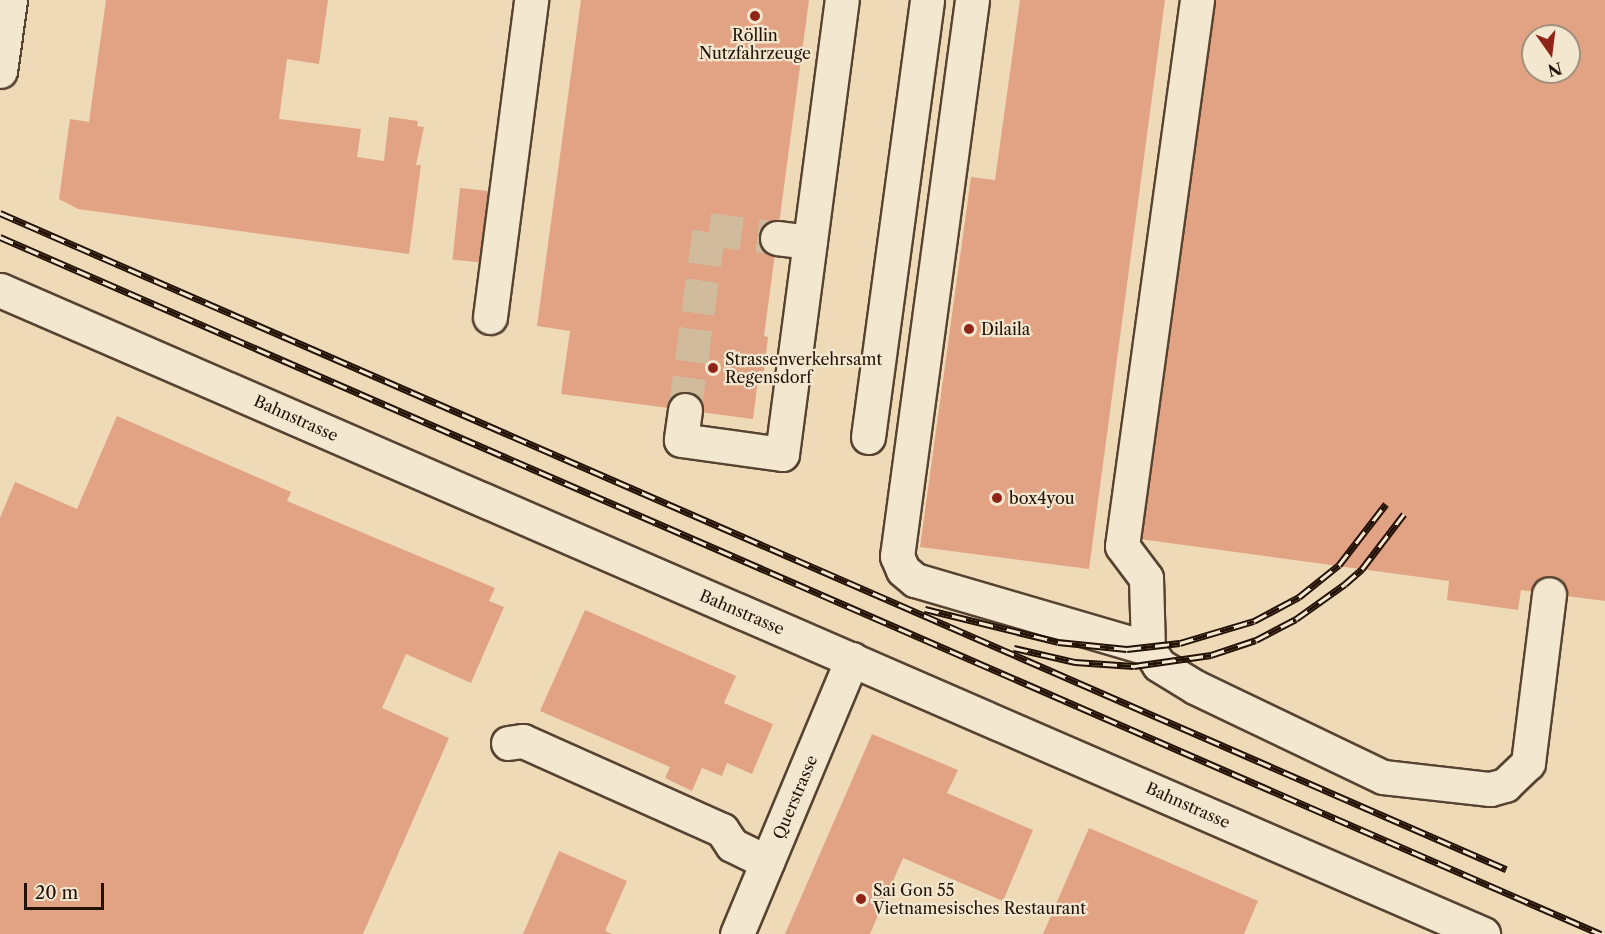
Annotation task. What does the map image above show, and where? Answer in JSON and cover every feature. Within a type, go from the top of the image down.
[{"type":"street","points":[[0,71],[10,0]]},
{"type":"street","points":[[490,317],[531,0]]},
{"type":"street","points":[[683,425],[782,454],[842,0]]},
{"type":"street","points":[[868,437],[927,0]]},
{"type":"street","points":[[972,0],[897,556],[903,570],[915,580],[1148,648]]},
{"type":"street","points":[[1197,0],[1122,546],[1146,578],[1148,648],[1159,665],[1195,687],[1383,777],[1490,789],[1505,785],[1528,763],[1550,594]]},
{"type":"street","points":[[777,238],[810,242]]},
{"type":"street","name":"Bahnstrasse","points":[[0,290],[1483,934]]},
{"type":"street","name":"Querstrasse","points":[[737,934],[852,659]]},
{"type":"street","points":[[508,743],[523,741],[722,830],[732,845],[767,862]]},
{"type":"building","points":[[106,0],[328,0],[319,64],[287,59],[279,119],[361,129],[357,157],[384,161],[389,117],[418,121],[417,126],[424,127],[416,165],[421,165],[409,254],[78,209],[59,199],[70,119],[89,122]]},
{"type":"building","points":[[581,0],[809,0],[764,336],[768,337],[764,371],[759,371],[753,419],[561,394],[570,331],[537,326]]},
{"type":"building","points":[[1020,0],[1165,0],[1089,569],[920,547],[971,177],[995,180]]},
{"type":"building","points":[[1213,0],[1605,0],[1605,601],[1521,590],[1518,610],[1447,600],[1449,581],[1140,539]]},
{"type":"building","points":[[460,188],[490,191],[482,263],[452,260]]},
{"type":"building","points":[[117,416],[291,492],[287,501],[495,588],[489,601],[504,607],[471,683],[406,654],[382,708],[449,738],[363,934],[0,934],[0,518],[15,482],[77,509]]},
{"type":"building","points":[[585,610],[736,676],[724,703],[773,724],[752,774],[727,763],[722,776],[702,768],[692,791],[665,778],[670,767],[540,711]]},
{"type":"building","points":[[872,734],[958,770],[947,793],[1033,830],[1003,901],[903,858],[870,934],[785,934]]},
{"type":"building","points":[[1089,828],[1258,901],[1244,934],[1043,934]]},
{"type":"building","points":[[559,851],[627,881],[605,931],[612,934],[523,934]]},
{"type":"tunnel","points":[[685,410],[709,229],[777,238]]},
{"type":"railway","points":[[0,213],[1506,869]]},
{"type":"railway","points":[[0,237],[1601,934]]},
{"type":"railway","points":[[925,609],[1058,642],[1127,649],[1180,643],[1254,621],[1299,597],[1339,565],[1386,504]]},
{"type":"railway","points":[[1014,648],[1075,662],[1134,666],[1211,655],[1256,640],[1296,619],[1345,584],[1362,569],[1404,514]]},
{"type":"place","name":"Röllin Nutzfahrzeuge","points":[[755,16]]},
{"type":"place","name":"Dilaila","points":[[969,329]]},
{"type":"place","name":"Strassenverkehrsamt Regensdorf","points":[[713,368]]},
{"type":"place","name":"box4you","points":[[997,498]]},
{"type":"place","name":"Sai Gon 55 Vietnamesisches Restaurant","points":[[861,899]]}]
